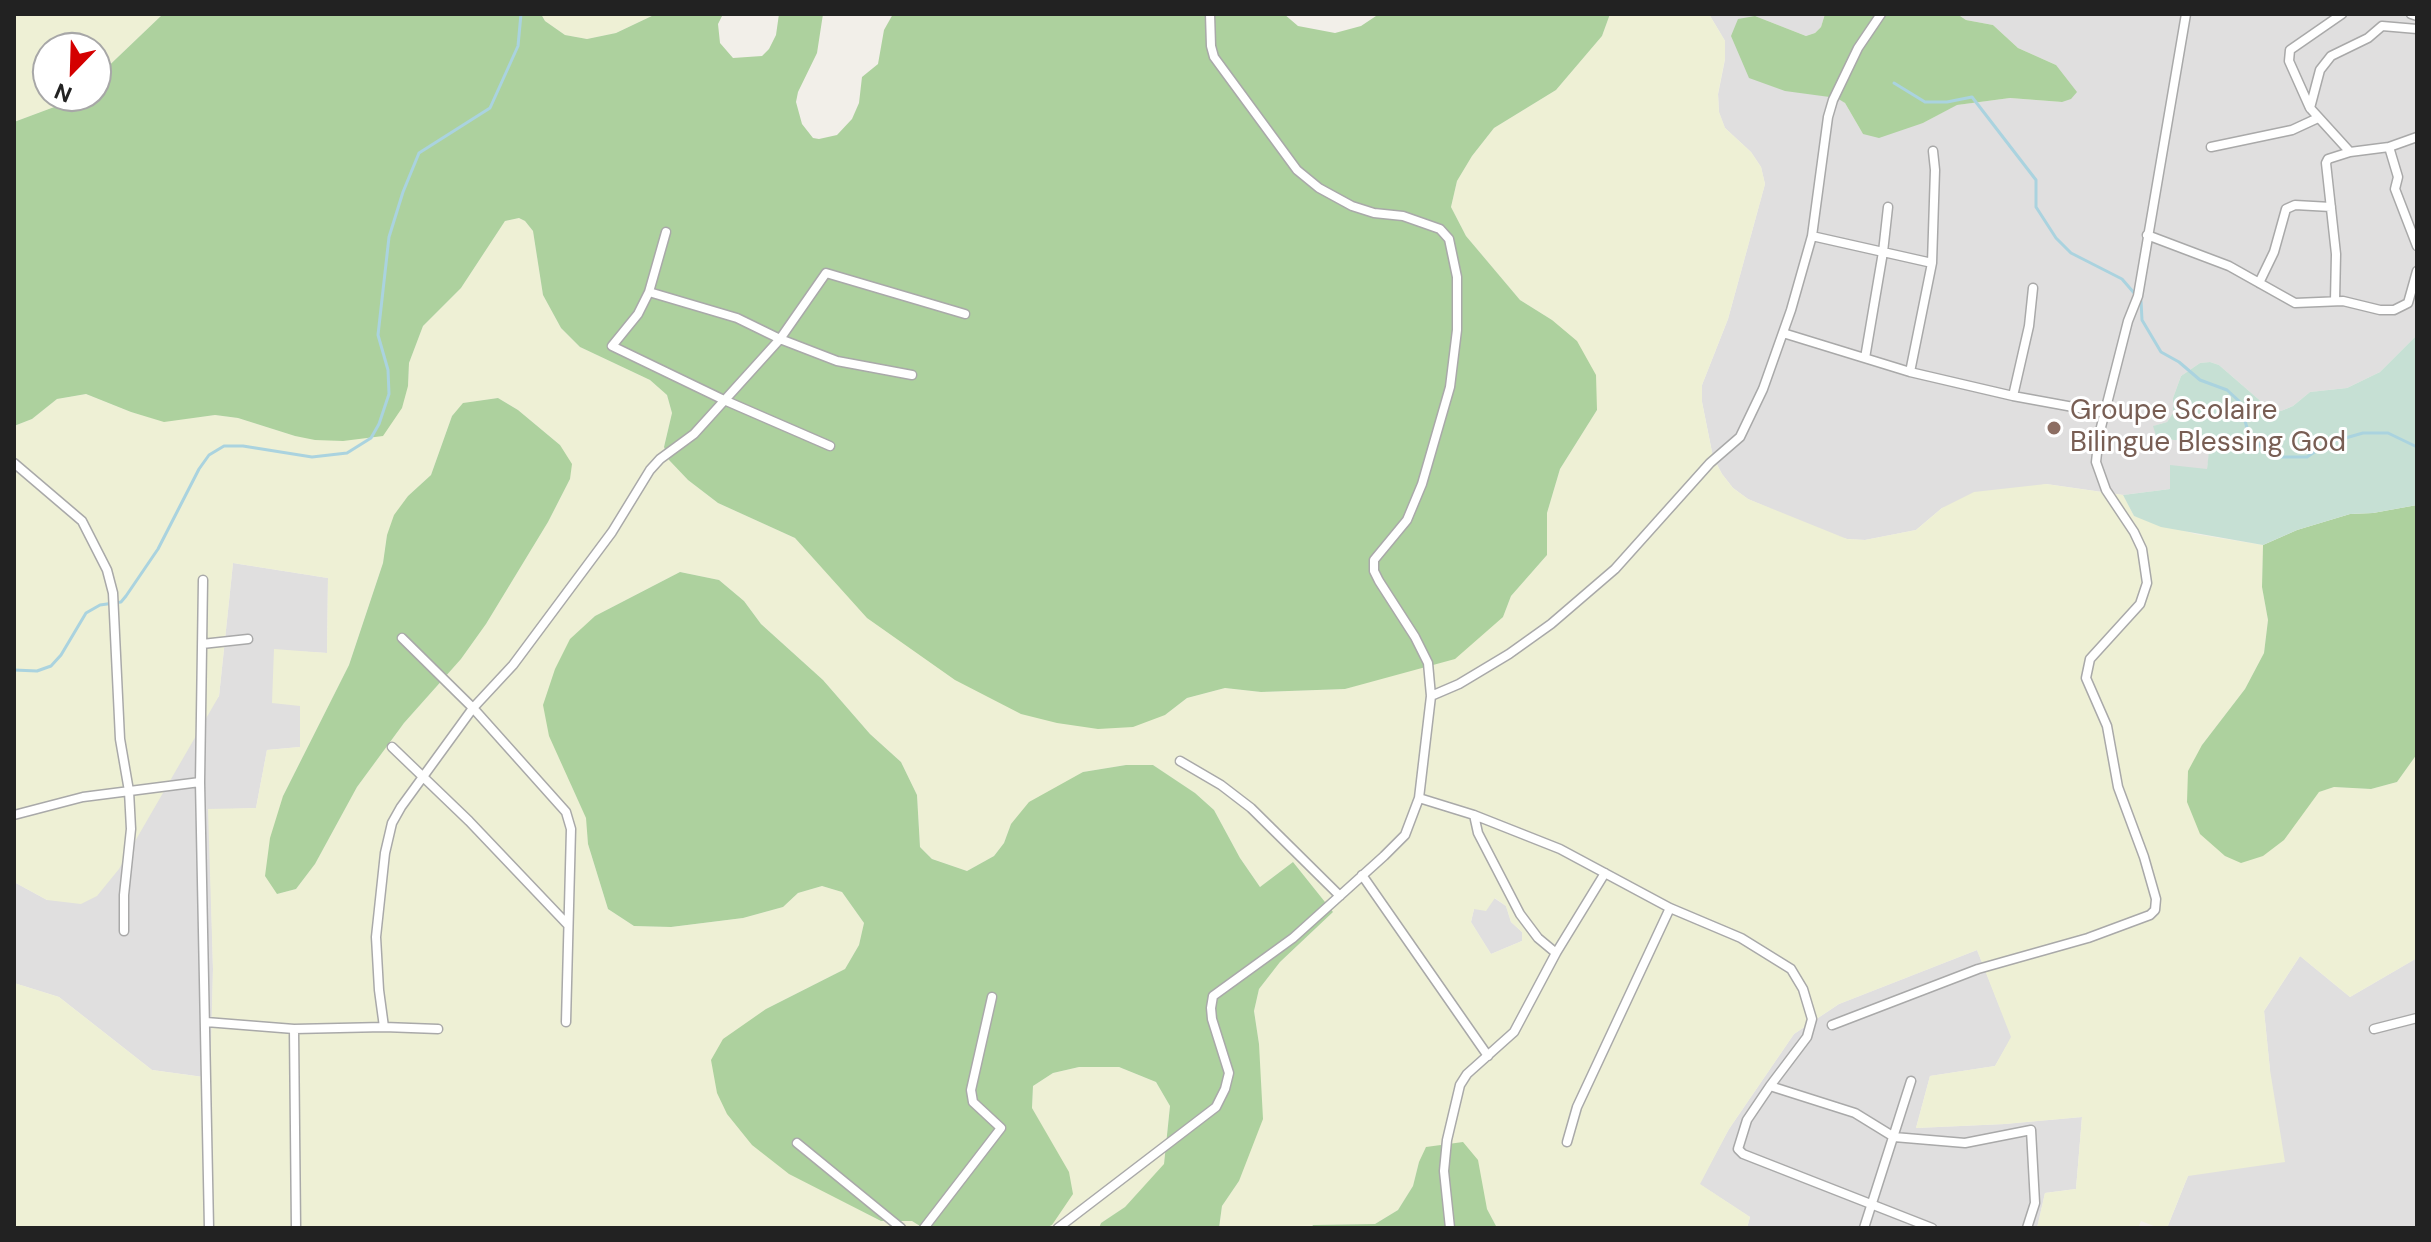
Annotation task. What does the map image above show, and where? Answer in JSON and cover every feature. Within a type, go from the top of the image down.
[{"type":"street","points":[[1058,1228],[1216,1107],[1229,1073],[1212,1019],[1213,996],[1293,938],[1405,835],[1419,798],[1431,696],[1428,663],[1379,581],[1374,571],[1374,560],[1407,520],[1422,484],[1450,387],[1457,330],[1457,277],[1449,239],[1440,229],[1403,216],[1374,213],[1352,206],[1319,188],[1297,170],[1214,57],[1210,14]]},
{"type":"street","points":[[1431,696],[1459,684],[1551,624],[1615,569],[1710,463],[1740,437],[1763,389],[1812,236],[1828,117],[1858,48],[1881,14]]},
{"type":"street","points":[[1832,1025],[1978,969],[2088,938],[2150,915],[2155,910],[2156,899],[2144,857],[2118,787],[2107,726],[2086,678],[2090,659],[2140,604],[2147,583],[2142,549],[2106,490],[2096,462],[2128,321],[2138,296],[2186,14]]},
{"type":"street","points":[[2342,14],[2290,50],[2289,61],[2310,108],[2350,152]]},
{"type":"street","points":[[2411,14],[2417,16]]},
{"type":"street","points":[[2310,108],[2320,70],[2331,56],[2372,36],[2382,26],[2417,29]]},
{"type":"street","points":[[2211,147],[2292,130],[2318,118]]},
{"type":"street","points":[[2335,301],[2336,254],[2328,159],[2350,152],[2389,147],[2417,137]]},
{"type":"street","points":[[2389,147],[2398,177],[2395,189],[2417,246]]},
{"type":"street","points":[[1910,372],[1932,263],[1933,151]]},
{"type":"street","points":[[2259,283],[2274,252],[2286,209],[2295,205],[2331,207]]},
{"type":"street","points":[[1865,358],[1888,207]]},
{"type":"street","points":[[666,232],[649,292],[638,314],[612,346],[830,446]]},
{"type":"street","points":[[2147,235],[2229,266],[2295,303],[2335,301],[2380,310],[2400,309],[2408,303],[2417,271]]},
{"type":"street","points":[[1812,236],[1932,263]]},
{"type":"street","points":[[384,1027],[376,937],[385,853],[392,823],[473,708],[531,641],[612,532],[650,470],[694,434],[780,339],[826,273],[965,314]]},
{"type":"street","points":[[2013,396],[2029,326],[2033,288]]},
{"type":"street","points":[[649,292],[737,318],[837,361],[912,375]]},
{"type":"street","points":[[1783,333],[1910,372],[2013,396],[2106,413]]},
{"type":"street","points":[[14,463],[82,521],[107,570],[113,593],[120,739],[129,791],[131,829],[124,895],[124,931]]},
{"type":"street","points":[[203,580],[200,782],[209,1228]]},
{"type":"street","points":[[402,638],[473,708],[566,812],[571,829],[566,1022]]},
{"type":"street","points":[[202,644],[248,639]]},
{"type":"street","points":[[392,747],[568,925]]},
{"type":"street","points":[[1180,761],[1221,785],[1251,808],[1340,896]]},
{"type":"street","points":[[14,815],[83,797],[200,782]]},
{"type":"street","points":[[1419,798],[1474,815],[1560,849],[1670,908],[1741,938],[1791,969],[1803,989],[1812,1019],[1807,1037],[1747,1120],[1738,1149],[1743,1154],[1932,1228]]},
{"type":"street","points":[[1474,815],[1478,833],[1520,914],[1538,938],[1556,953]]},
{"type":"street","points":[[1450,1228],[1444,1171],[1447,1140],[1460,1085],[1467,1074],[1514,1032],[1556,953],[1605,873]]},
{"type":"street","points":[[1362,875],[1488,1056]]},
{"type":"street","points":[[1567,1142],[1577,1107],[1670,908]]},
{"type":"street","points":[[924,1228],[1001,1128],[973,1102],[971,1090],[992,997]]},
{"type":"street","points":[[2374,1029],[2417,1018]]},
{"type":"street","points":[[206,1022],[294,1029],[438,1029]]},
{"type":"street","points":[[294,1029],[296,1228]]},
{"type":"street","points":[[1864,1228],[1911,1081]]},
{"type":"street","points":[[1770,1086],[1855,1113],[1894,1137],[1965,1143],[2031,1130],[2035,1203],[2027,1228]]},
{"type":"street","points":[[797,1143],[901,1228]]},
{"type":"shaded area","points":[[1709,14],[1825,14],[1821,27],[1806,36],[1755,16],[1845,103],[1863,134],[1923,123],[1956,105],[2010,98],[2062,102],[2056,65],[2018,48],[1993,25],[1966,20],[1957,14],[2417,14],[2417,335],[2380,372],[2347,388],[2310,392],[2281,411],[2264,404],[2219,365],[2200,363],[2181,376],[2173,398],[2173,413],[2167,422],[2154,426],[2158,439],[2211,442],[2207,469],[2170,489],[2123,495],[2046,484],[1942,508],[1916,530],[1865,540],[1829,534],[1748,499],[1733,488],[1713,457],[1702,402],[1702,385],[1728,319],[1765,184],[1761,167],[1751,152],[1725,128],[1719,112],[1718,94],[1725,41]]},
{"type":"shaded area","points":[[233,563],[328,578],[327,653],[274,650],[300,706],[300,747],[267,750],[256,808],[209,810],[213,969],[211,1078],[152,1070],[59,997],[14,983],[14,882],[47,900],[219,696]]},
{"type":"shaded area","points":[[1494,898],[1506,906],[1511,922],[1522,932],[1522,941],[1491,954],[1471,922],[1474,909]]},
{"type":"shaded area","points":[[1977,950],[2012,1037],[1995,1066],[1930,1076],[1916,1128],[2082,1117],[2076,1189],[2045,1193],[2037,1228],[1747,1228],[1750,1217],[1699,1184],[1729,1129],[1794,1034],[1839,1004]]},
{"type":"shaded area","points":[[2300,956],[2350,997],[2417,958],[2417,1228],[2167,1228],[2188,1176],[2270,1070],[2264,1011]]},
{"type":"green space","points":[[14,14],[163,14],[112,63],[112,32],[32,32],[32,112],[41,112],[14,122]]},
{"type":"green space","points":[[163,14],[541,14],[545,21],[565,35],[587,39],[616,33],[656,14],[723,14],[718,24],[720,43],[733,58],[762,56],[776,35],[779,14],[823,14],[817,53],[796,102],[802,124],[813,138],[819,139],[837,135],[852,119],[859,103],[862,77],[878,64],[884,30],[893,14],[1284,14],[1298,26],[1335,33],[1361,26],[1379,14],[1610,14],[1602,36],[1556,90],[1494,128],[1457,181],[1451,207],[1466,236],[1520,300],[1552,320],[1577,341],[1596,375],[1597,410],[1560,469],[1547,513],[1547,555],[1511,596],[1503,617],[1455,659],[1345,689],[1261,692],[1225,688],[1187,698],[1165,715],[1133,727],[1098,729],[1057,723],[1021,714],[955,680],[867,618],[795,538],[718,503],[688,480],[669,460],[664,447],[672,413],[667,395],[650,380],[580,347],[561,328],[543,295],[533,231],[519,218],[505,221],[461,288],[423,326],[409,363],[408,386],[402,408],[383,436],[343,441],[315,440],[238,418],[215,415],[164,422],[86,394],[57,399],[32,419],[14,426],[14,122],[41,112],[112,112],[112,63]]},
{"type":"green space","points":[[541,14],[656,14],[616,33],[587,39],[565,35],[545,21]]},
{"type":"green space","points":[[1610,14],[1709,14],[1725,41],[1718,94],[1719,112],[1725,128],[1751,152],[1761,167],[1765,184],[1728,319],[1702,385],[1702,402],[1713,457],[1733,488],[1748,499],[1847,539],[1865,540],[1916,530],[1942,508],[1974,492],[2046,484],[2123,495],[2134,516],[2195,534],[2263,545],[2262,587],[2268,620],[2264,653],[2245,689],[2202,745],[2304,811],[2318,792],[2334,787],[2371,789],[2397,782],[2417,754],[2417,958],[2350,997],[2300,956],[2264,1011],[2285,1162],[2188,1176],[2167,1228],[2141,1221],[2138,1228],[2037,1228],[2045,1193],[2076,1189],[2082,1117],[1916,1128],[1930,1076],[1995,1066],[2011,1037],[1977,950],[1839,1004],[1794,1034],[1729,1129],[1700,1184],[1750,1217],[1747,1228],[1502,1228],[1496,1226],[1487,1209],[1419,1162],[1413,1186],[1398,1210],[1375,1224],[1219,1228],[1222,1206],[1239,1181],[1259,1044],[1254,1011],[1259,989],[1280,962],[1333,912],[1293,862],[1260,887],[1214,810],[1195,793],[1153,765],[1126,765],[1083,772],[1011,824],[1004,843],[994,856],[967,871],[932,859],[920,847],[917,795],[901,762],[870,734],[823,680],[761,624],[744,601],[719,580],[680,572],[595,616],[570,640],[571,785],[587,818],[588,844],[608,909],[634,926],[671,927],[743,918],[783,907],[798,893],[822,886],[842,892],[864,923],[859,945],[845,969],[766,1009],[843,1201],[881,1221],[912,1221],[923,1228],[14,1228],[14,983],[59,997],[152,1070],[210,1078],[213,969],[208,809],[256,808],[267,750],[300,747],[300,706],[272,703],[274,649],[327,653],[328,578],[233,563],[219,696],[119,869],[97,896],[81,904],[47,900],[14,882],[14,426],[32,419],[57,399],[86,394],[164,421],[215,415],[238,418],[295,436],[343,441],[408,386],[409,363],[423,326],[461,288],[505,221],[519,218],[533,231],[543,295],[561,328],[580,347],[650,380],[667,395],[672,413],[664,447],[669,460],[688,480],[718,503],[795,538],[827,573],[1165,715],[1187,698],[1225,688],[1261,692],[1345,689],[1387,676],[1503,617],[1511,596],[1547,555],[1547,513],[1560,469],[1597,410],[1552,320],[1520,300],[1466,236],[1451,207],[1457,181],[1494,128],[1556,90],[1602,36]],"holes":[[[498,398],[518,410],[560,445],[570,479],[548,522],[486,624],[461,659],[404,723],[357,787],[315,864],[296,889],[277,894],[283,796],[349,665],[383,563],[387,535],[408,496],[431,475],[452,416],[464,403]],[[1495,898],[1506,906],[1511,922],[1522,932],[1522,941],[1491,954],[1471,922],[1474,909],[1486,911]]]},
{"type":"green space","points":[[1825,14],[1957,14],[1966,20],[1993,25],[2018,48],[2056,65],[2077,92],[2071,99],[2062,102],[2010,98],[1957,105],[1923,123],[1879,138],[1863,134],[1845,103],[1837,98],[1785,91],[1749,78],[1731,36],[1738,19],[1755,16],[1806,36],[1821,27]]},
{"type":"green space","points":[[2417,335],[2417,505],[2350,514],[2297,530],[2263,545],[2161,527],[2134,516],[2123,495],[2170,489],[2170,465],[2207,469],[2210,442],[2157,439],[2153,426],[2167,422],[2173,413],[2173,398],[2181,376],[2200,363],[2219,365],[2264,404],[2281,411],[2310,392],[2347,388],[2380,372]]},
{"type":"green space","points":[[498,398],[518,410],[560,445],[572,464],[570,479],[548,522],[486,624],[461,659],[404,723],[357,787],[315,864],[296,889],[277,894],[265,876],[270,838],[283,796],[349,665],[383,563],[394,515],[408,496],[431,475],[452,416],[463,403]]},
{"type":"green space","points":[[2417,505],[2417,754],[2397,782],[2371,789],[2334,787],[2319,792],[2284,840],[2263,856],[2241,863],[2225,856],[2200,834],[2187,802],[2188,771],[2202,745],[2245,689],[2264,653],[2268,620],[2262,587],[2263,545],[2297,530],[2350,514]]},
{"type":"green space","points":[[680,572],[719,580],[744,601],[761,624],[823,680],[870,734],[901,762],[917,795],[920,847],[932,859],[967,871],[994,856],[1004,843],[1011,824],[1029,802],[1083,772],[1126,765],[1153,765],[1195,793],[1214,810],[1260,887],[1293,862],[1333,912],[1280,962],[1259,989],[1254,1011],[1263,1119],[1239,1181],[1222,1206],[1219,1228],[1099,1228],[1101,1223],[1125,1207],[1164,1164],[1170,1106],[1156,1082],[1119,1067],[1079,1067],[1053,1073],[1033,1086],[1032,1108],[1069,1172],[1073,1194],[1052,1225],[1045,1228],[923,1228],[912,1221],[881,1221],[789,1174],[752,1145],[727,1114],[717,1093],[711,1060],[723,1039],[766,1009],[845,969],[859,945],[864,923],[842,892],[822,886],[798,893],[783,907],[743,918],[671,927],[634,926],[608,909],[588,844],[586,818],[549,736],[543,705],[555,669],[570,639],[595,616]]},
{"type":"green space","points":[[1079,1067],[1119,1067],[1156,1082],[1170,1106],[1164,1165],[1125,1207],[1101,1223],[1099,1228],[1045,1228],[1052,1225],[1054,1148],[1032,1108],[1033,1086],[1053,1073]]},
{"type":"green space","points":[[1463,1142],[1478,1160],[1487,1209],[1496,1226],[1502,1228],[1311,1228],[1313,1225],[1375,1224],[1398,1210],[1413,1186],[1426,1147]]},
{"type":"waterway","points":[[14,670],[37,671],[51,666],[86,613],[100,605],[121,602],[158,549],[209,455],[224,446],[243,446],[312,457],[347,453],[371,438],[389,394],[388,370],[378,335],[389,237],[403,192],[419,153],[490,108],[518,46],[521,14]]},
{"type":"waterway","points":[[1894,83],[1925,102],[1972,97],[2036,180],[2036,207],[2056,238],[2071,253],[2122,279],[2141,301],[2142,320],[2161,352],[2200,380],[2227,390],[2239,401],[2248,431],[2262,448],[2279,457],[2307,457],[2328,443],[2363,433],[2388,433],[2417,447]]},
{"type":"place","name":"Groupe Scolaire Bilingue Blessing God","points":[[2054,428]]}]
